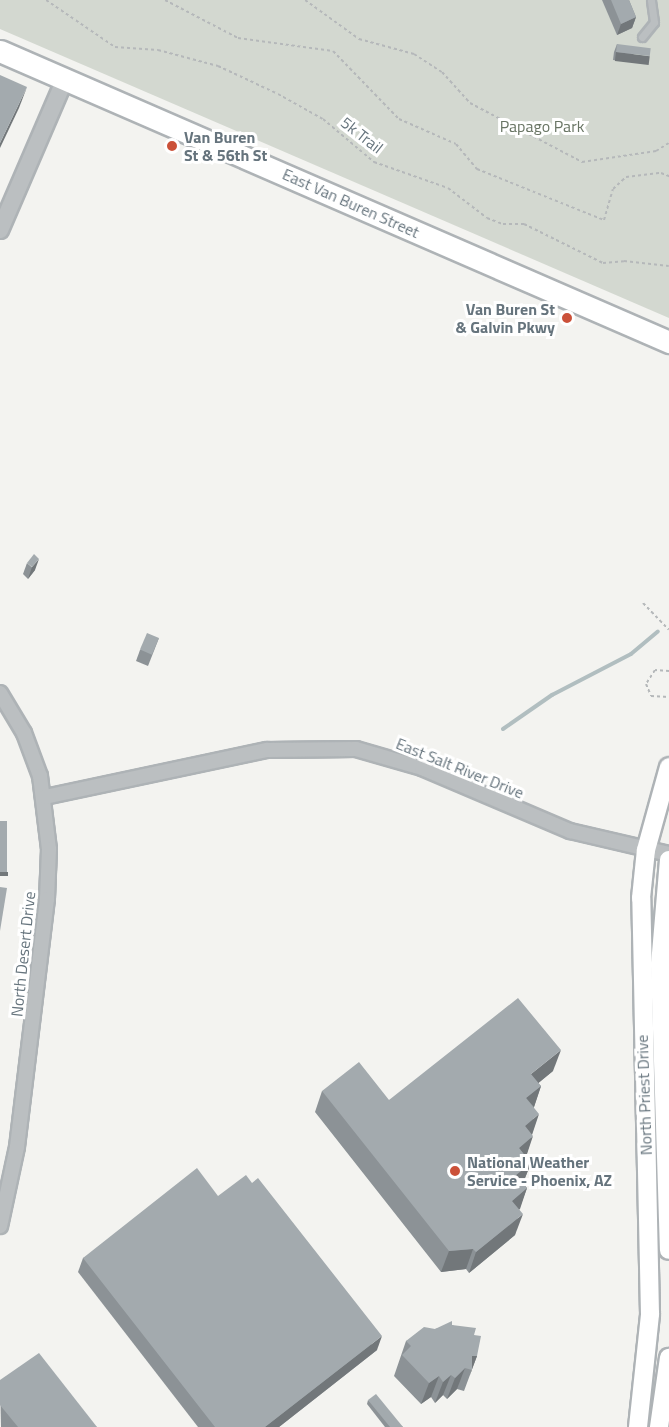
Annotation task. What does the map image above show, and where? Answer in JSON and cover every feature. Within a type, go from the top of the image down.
[{"type":"main road","name":"East Van Buren Street","points":[[0,51],[669,342]]},
{"type":"main road","name":"North Priest Drive","points":[[638,1427],[650,1314],[639,943],[646,850],[669,767]]},
{"type":"main road","name":"North Priest Drive","points":[[669,860],[660,965],[669,1250]]},
{"type":"main road","points":[[659,1427],[669,1358]]},
{"type":"street","points":[[0,230],[64,79]]},
{"type":"street","name":"North Desert Drive","points":[[0,693],[30,746],[45,797],[47,899],[15,1165],[0,1226]]},
{"type":"street","name":"East Salt River Drive","points":[[45,797],[267,750],[357,749],[422,768],[570,831],[669,854]]},
{"type":"lane","points":[[642,37],[654,22],[651,0]]},
{"type":"path","name":"5k Trail","points":[[46,0],[115,47],[158,50],[218,66],[287,98],[323,119],[374,162],[448,188],[487,218],[503,224],[524,224],[603,263],[624,261],[669,266]]},
{"type":"path","points":[[165,0],[238,38],[333,51],[399,120],[456,144],[477,169],[604,220],[613,189],[626,177],[669,176]]},
{"type":"path","points":[[305,0],[359,39],[414,54],[442,72],[470,103],[582,162],[656,151],[669,144]]},
{"type":"path","points":[[643,603],[669,630]]},
{"type":"path","points":[[669,671],[655,670],[646,684],[651,696],[669,698]]},
{"type":"green space","name":"Papago Park","points":[[0,0],[669,0],[669,318],[0,29]]},
{"type":"building","points":[[611,0],[629,0],[636,17],[621,24]]},
{"type":"building","points":[[617,44],[651,48],[650,56],[616,52]]},
{"type":"building","points":[[0,75],[27,87],[0,143]]},
{"type":"building","points":[[34,554],[39,559],[32,567],[27,563]]},
{"type":"building","points":[[147,633],[159,638],[152,655],[140,650]]},
{"type":"building","points":[[0,821],[7,821],[7,872],[0,872]]},
{"type":"building","points":[[0,887],[7,888],[0,931]]},
{"type":"building","points":[[518,998],[561,1050],[531,1074],[541,1086],[526,1098],[539,1114],[525,1126],[533,1136],[519,1148],[531,1163],[516,1175],[527,1188],[512,1201],[523,1214],[476,1252],[473,1249],[449,1251],[322,1091],[359,1062],[389,1100]]},
{"type":"building","points":[[197,1168],[218,1196],[246,1175],[252,1183],[258,1178],[382,1336],[265,1427],[215,1427],[83,1258]]},
{"type":"building","points":[[452,1321],[452,1325],[476,1328],[474,1335],[481,1336],[477,1356],[472,1356],[472,1370],[465,1368],[455,1378],[451,1375],[443,1382],[439,1376],[429,1383],[402,1355],[411,1346],[406,1341],[424,1327],[435,1329]]},
{"type":"building","points":[[39,1353],[97,1427],[18,1427],[0,1405],[0,1380]]},
{"type":"building","points":[[376,1394],[403,1427],[390,1427],[368,1400]]},
{"type":"waterway","points":[[503,729],[552,695],[631,654],[658,631]]},
{"type":"place","name":"Van Buren St & 56th St","points":[[172,146]]},
{"type":"place","name":"Van Buren St & Galvin Pkwy","points":[[567,318]]},
{"type":"place","name":"National Weather Service - Phoenix, AZ","points":[[455,1171]]}]
